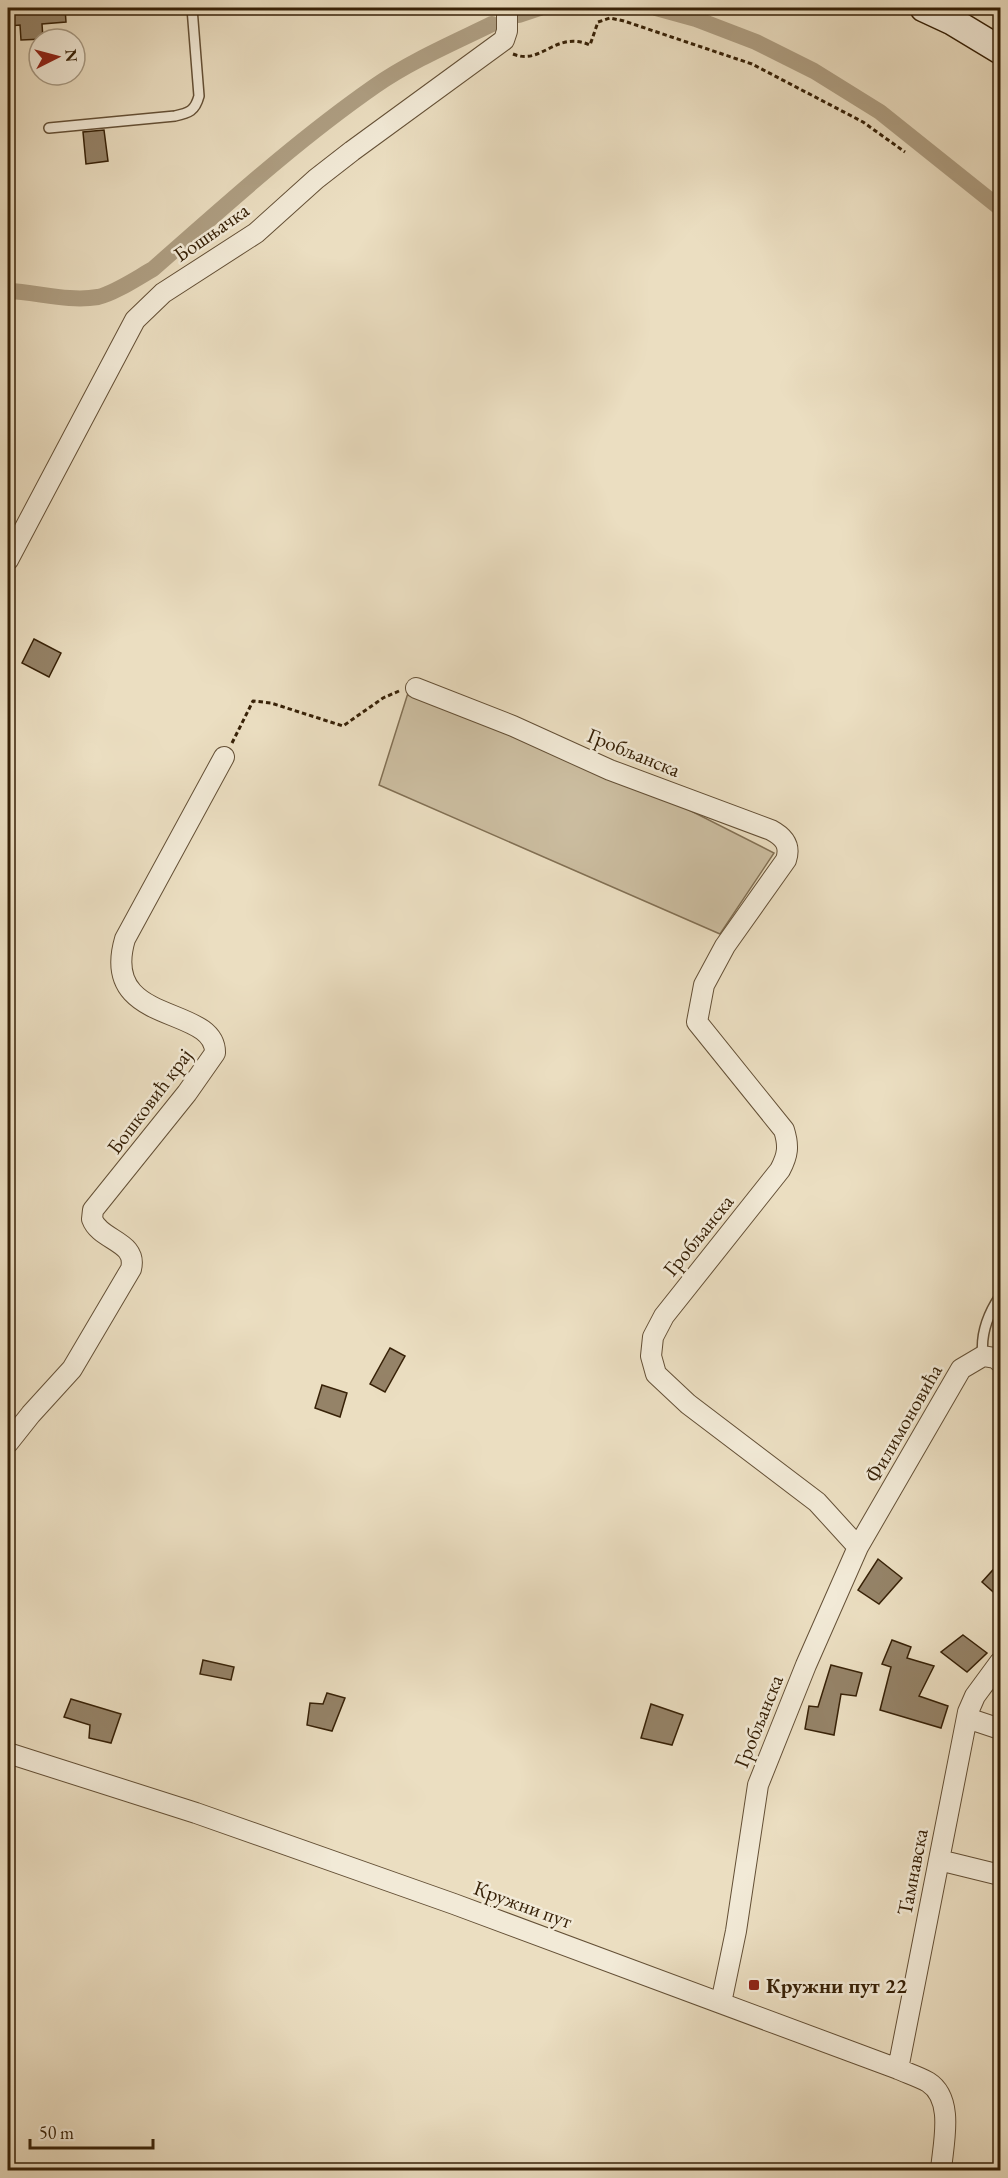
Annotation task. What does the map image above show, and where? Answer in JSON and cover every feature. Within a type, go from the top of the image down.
[{"type":"main road","points":[[924,8],[955,14],[1000,50]]},
{"type":"street","points":[[504,40],[507,31],[507,8]]},
{"type":"street","name":"Бошњачка","points":[[8,560],[135,320],[163,293],[256,232],[352,151],[504,40]]},
{"type":"street","name":"Гробљанска","points":[[416,687],[513,726],[610,770],[771,830],[784,838],[787,843],[786,860],[725,946],[704,985],[697,1022],[784,1131],[788,1144],[787,1157],[780,1170],[664,1316],[653,1337],[651,1356],[656,1374],[688,1404],[817,1502],[858,1547],[806,1665],[758,1785],[736,1931],[721,2003]]},
{"type":"street","name":"Бошковић крај","points":[[8,1443],[72,1369],[131,1269],[133,1263],[130,1253],[97,1228],[92,1219],[93,1210],[187,1093],[214,1053],[213,1042],[203,1029],[148,1005],[129,988],[122,971],[121,954],[126,939],[224,757]]},
{"type":"street","name":"Филимоновића","points":[[858,1547],[962,1369],[992,1359]]},
{"type":"street","name":"Тамнавска","points":[[898,2069],[967,1718],[975,1696],[1000,1662]]},
{"type":"street","points":[[967,1718],[1000,1729]]},
{"type":"street","name":"Кружни пут","points":[[8,1753],[196,1813],[454,1904],[928,2082],[936,2090],[945,2109],[941,2170]]},
{"type":"street","points":[[939,1860],[1000,1875]]},
{"type":"lane","points":[[49,128],[176,116],[193,110],[199,96],[192,8]]},
{"type":"lane","name":"Филимоновића","points":[[992,1359],[982,1334],[1000,1296]]},
{"type":"path","points":[[504,40],[513,54],[523,58],[534,56],[550,47],[571,40],[590,45],[598,22],[610,18],[624,21],[752,64],[863,122],[905,152]]},
{"type":"path","points":[[224,757],[253,701],[271,703],[343,726],[383,698],[416,687]]},
{"type":"shaded area","points":[[408,693],[610,770],[774,853],[720,934],[379,785]]},
{"type":"building","points":[[8,8],[65,8],[66,22],[42,24],[42,27],[27,27],[27,40],[21,40],[20,25],[9,26]]},
{"type":"building","points":[[104,130],[108,161],[86,164],[83,132]]},
{"type":"building","points":[[34,639],[61,653],[49,677],[22,663]]},
{"type":"building","points":[[390,1348],[405,1356],[385,1392],[370,1384]]},
{"type":"building","points":[[322,1385],[347,1393],[340,1417],[315,1408]]},
{"type":"building","points":[[878,1559],[902,1578],[879,1604],[858,1590]]},
{"type":"building","points":[[1000,1562],[1000,1598],[982,1582]]},
{"type":"building","points":[[963,1635],[987,1653],[967,1672],[941,1652]]},
{"type":"building","points":[[892,1640],[911,1647],[907,1658],[934,1666],[919,1696],[948,1706],[941,1728],[880,1710],[891,1667],[882,1664]]},
{"type":"building","points":[[203,1660],[234,1667],[231,1680],[200,1674]]},
{"type":"building","points":[[831,1665],[862,1673],[856,1696],[841,1694],[834,1735],[805,1729],[809,1706],[818,1707]]},
{"type":"building","points":[[327,1693],[345,1698],[332,1731],[307,1725],[310,1703],[323,1704]]},
{"type":"building","points":[[71,1699],[121,1714],[111,1743],[89,1738],[90,1725],[64,1717]]},
{"type":"building","points":[[651,1704],[683,1715],[672,1745],[641,1738]]},
{"type":"waterway","points":[[519,15],[540,8]]},
{"type":"waterway","points":[[656,8],[696,19],[756,42],[814,71],[880,112],[1000,208]]},
{"type":"waterway","points":[[8,291],[64,298],[87,298],[105,295],[126,285],[153,269],[289,151],[375,86],[418,60],[492,24]]},
{"type":"place","name":"Кружни пут 22","points":[[754,1985]]}]
